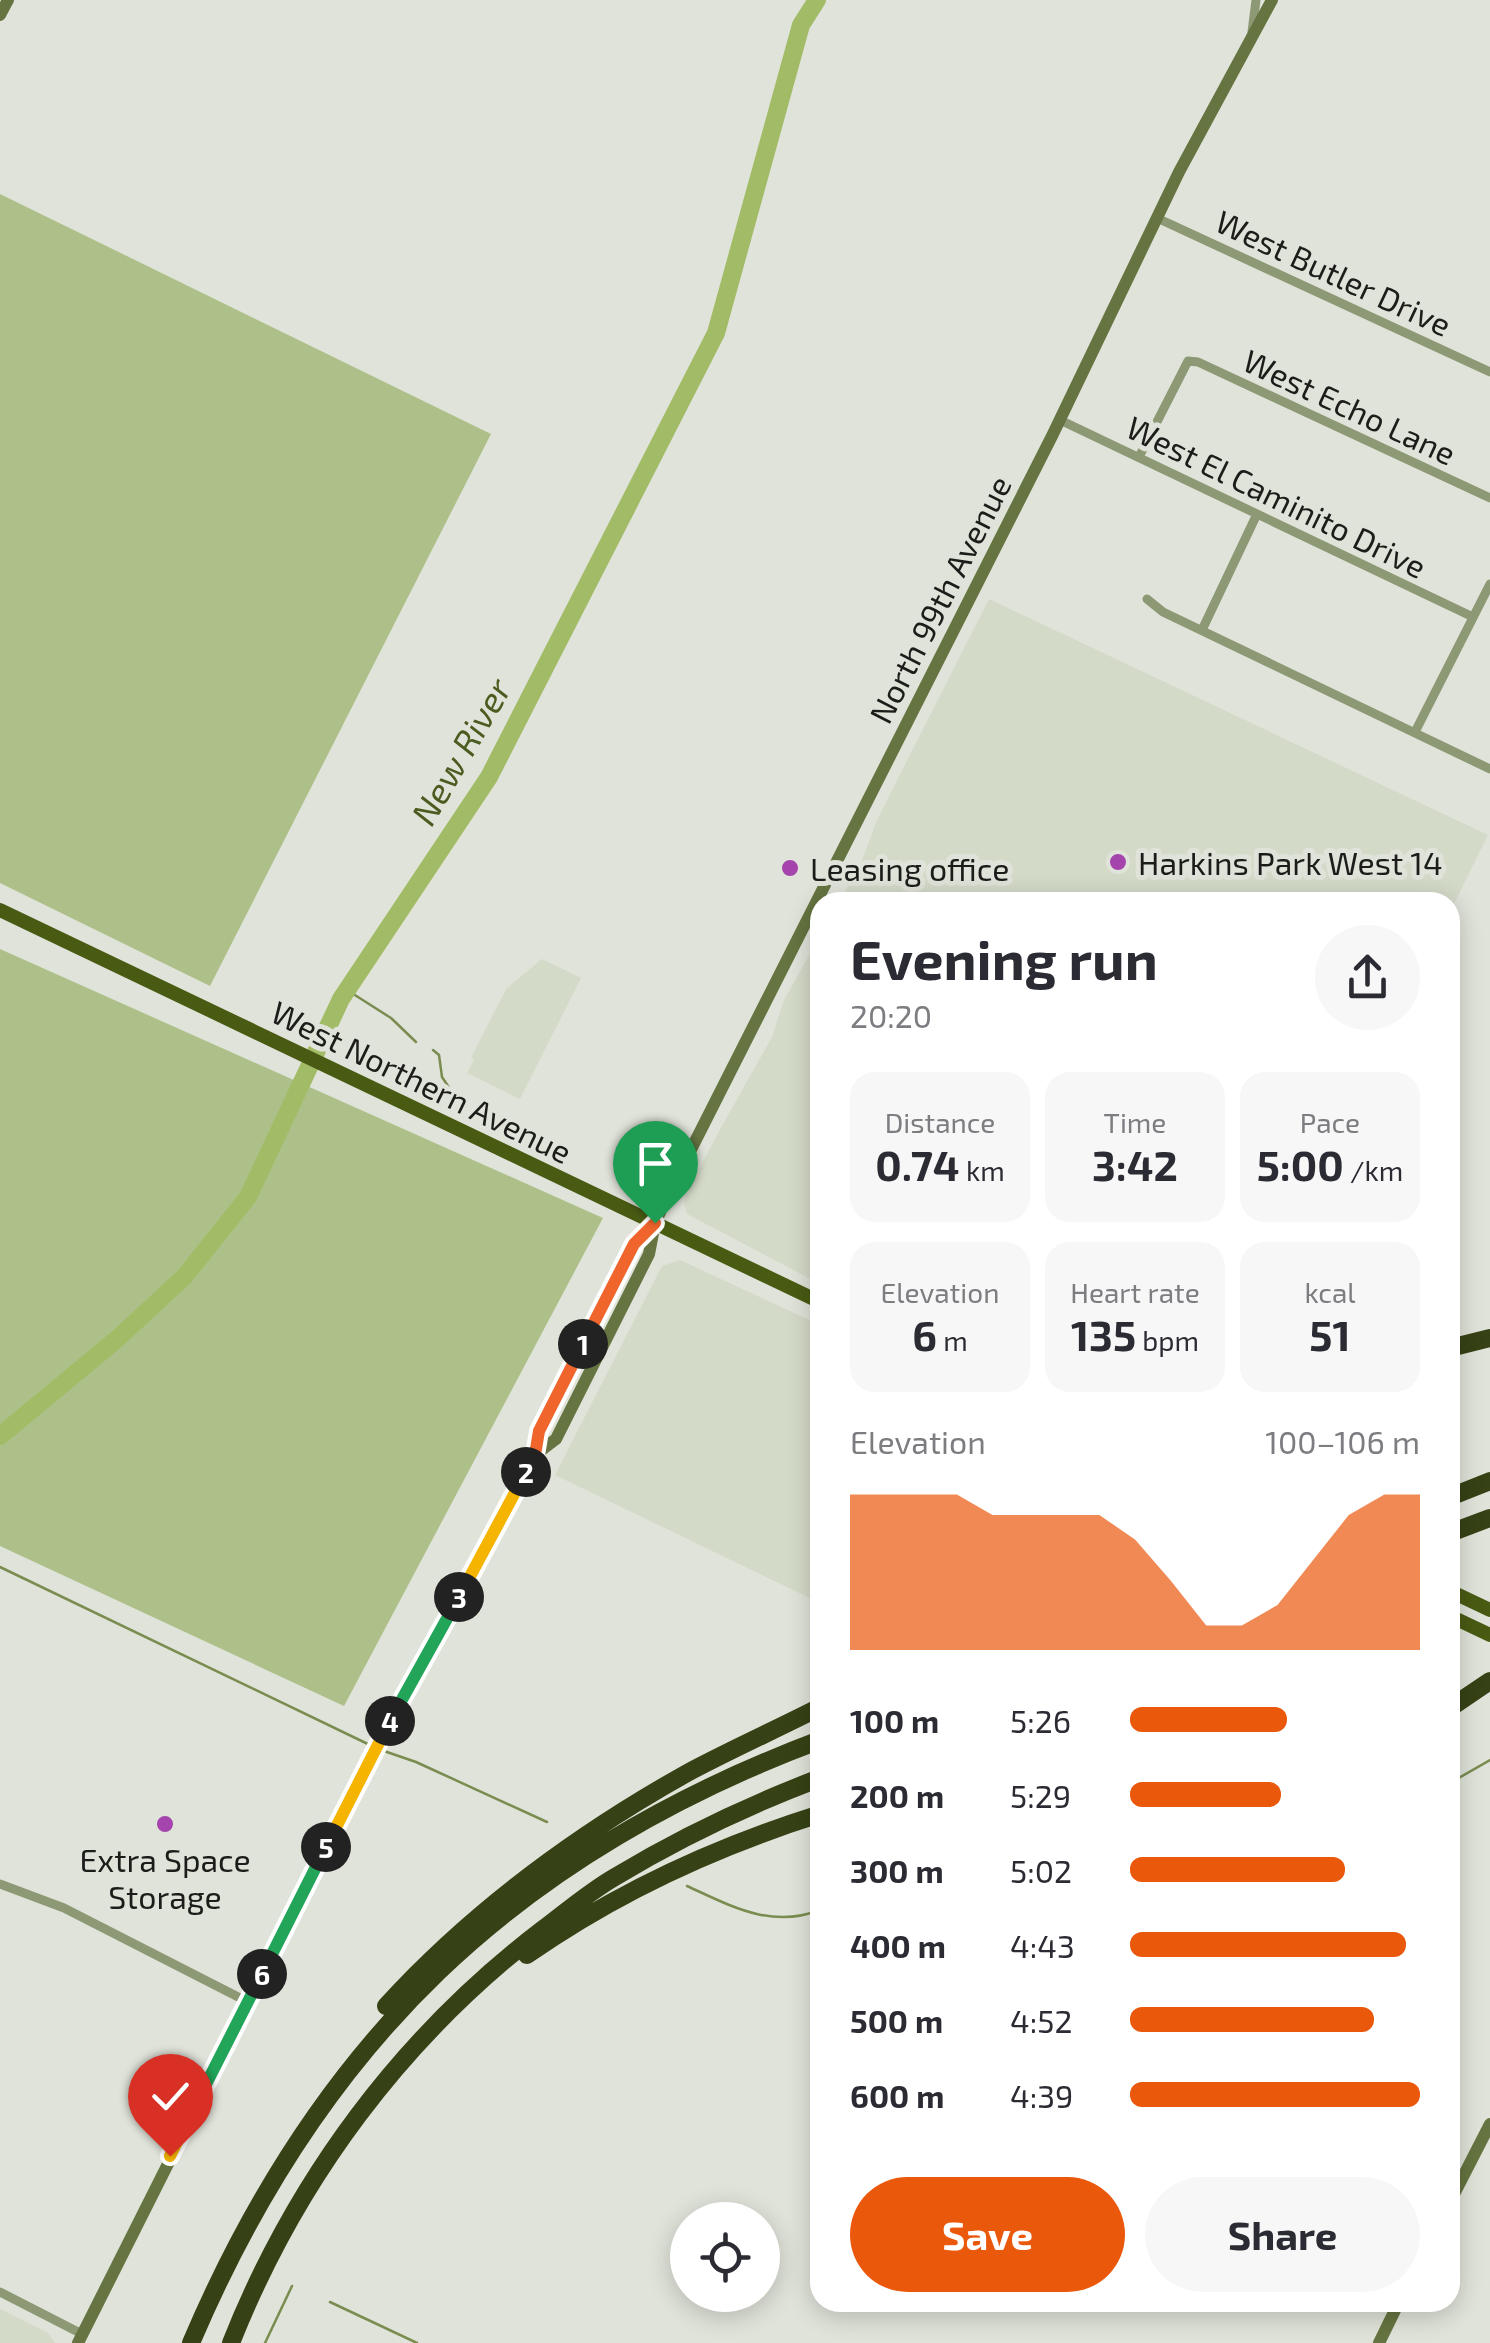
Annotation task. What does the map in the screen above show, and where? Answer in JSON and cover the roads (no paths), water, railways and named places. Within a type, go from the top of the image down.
[{"type":"highway","points":[[1460,1346],[1490,1338]]},
{"type":"highway","points":[[1460,1493],[1490,1481]]},
{"type":"highway","points":[[1460,1529],[1490,1518]]},
{"type":"highway","points":[[1460,1701],[1490,1681]]},
{"type":"highway","points":[[191,2343],[233,2250],[292,2147],[313,2100],[345,2055],[410,1980],[545,1864],[626,1809],[693,1770],[810,1712]]},
{"type":"highway","points":[[292,2147],[352,2064],[398,2010],[514,1905],[581,1858],[663,1810],[710,1785],[810,1744]]},
{"type":"highway","points":[[231,2343],[261,2270],[328,2156],[386,2080],[446,2013],[508,1956],[612,1878],[756,1802],[810,1782]]},
{"type":"highway","points":[[446,2013],[476,1998],[513,1965],[618,1896],[706,1854],[810,1818]]},
{"type":"main road","points":[[0,15],[8,0]]},
{"type":"main road","name":"North 99th Avenue","points":[[822,892],[1158,218],[1272,0]]},
{"type":"main road","name":"West Northern Avenue","points":[[0,910],[810,1297]]},
{"type":"main road","name":"North 99th Avenue","points":[[80,2338],[387,1728],[535,1455],[539,1431],[604,1300],[634,1244],[655,1223],[810,916]]},
{"type":"main road","points":[[1460,1596],[1490,1610]]},
{"type":"main road","points":[[1460,1621],[1490,1636]]},
{"type":"main road","points":[[1460,2182],[1490,2124]]},
{"type":"main road","points":[[1378,2343],[1394,2312]]},
{"type":"street","points":[[1251,37],[1256,0]]},
{"type":"street","name":"West Butler Drive","points":[[1158,218],[1490,372]]},
{"type":"street","name":"West Echo Lane","points":[[1139,457],[1188,361],[1198,362],[1490,498]]},
{"type":"street","name":"West El Caminito Drive","points":[[1060,420],[1473,618]]},
{"type":"street","points":[[1202,630],[1257,514]]},
{"type":"street","points":[[1415,732],[1490,584]]},
{"type":"street","points":[[1147,599],[1164,612],[1490,770]]},
{"type":"street","points":[[0,1884],[64,1908],[248,2002]]},
{"type":"street","points":[[0,2292],[80,2338]]},
{"type":"waterway","name":"New River","points":[[0,1436],[117,1339],[184,1277],[248,1197],[341,999],[489,777],[716,333],[801,25],[817,0]]},
{"type":"waterway","points":[[347,990],[391,1018],[416,1042]]},
{"type":"waterway","points":[[433,1050],[439,1055],[442,1077],[454,1095]]},
{"type":"waterway","points":[[0,1567],[372,1746]]},
{"type":"waterway","points":[[384,1751],[547,1822]]},
{"type":"waterway","points":[[1460,1777],[1490,1760]]},
{"type":"waterway","points":[[687,1886],[752,1913],[785,1917],[810,1913]]},
{"type":"waterway","points":[[265,2343],[292,2286]]},
{"type":"waterway","points":[[330,2302],[417,2343]]},
{"type":"place","name":"Harkins Park West 14","points":[[1118,862]]},
{"type":"place","name":"Leasing office","points":[[790,868]]},
{"type":"place","name":"Extra Space Storage","points":[[165,1824]]}]
